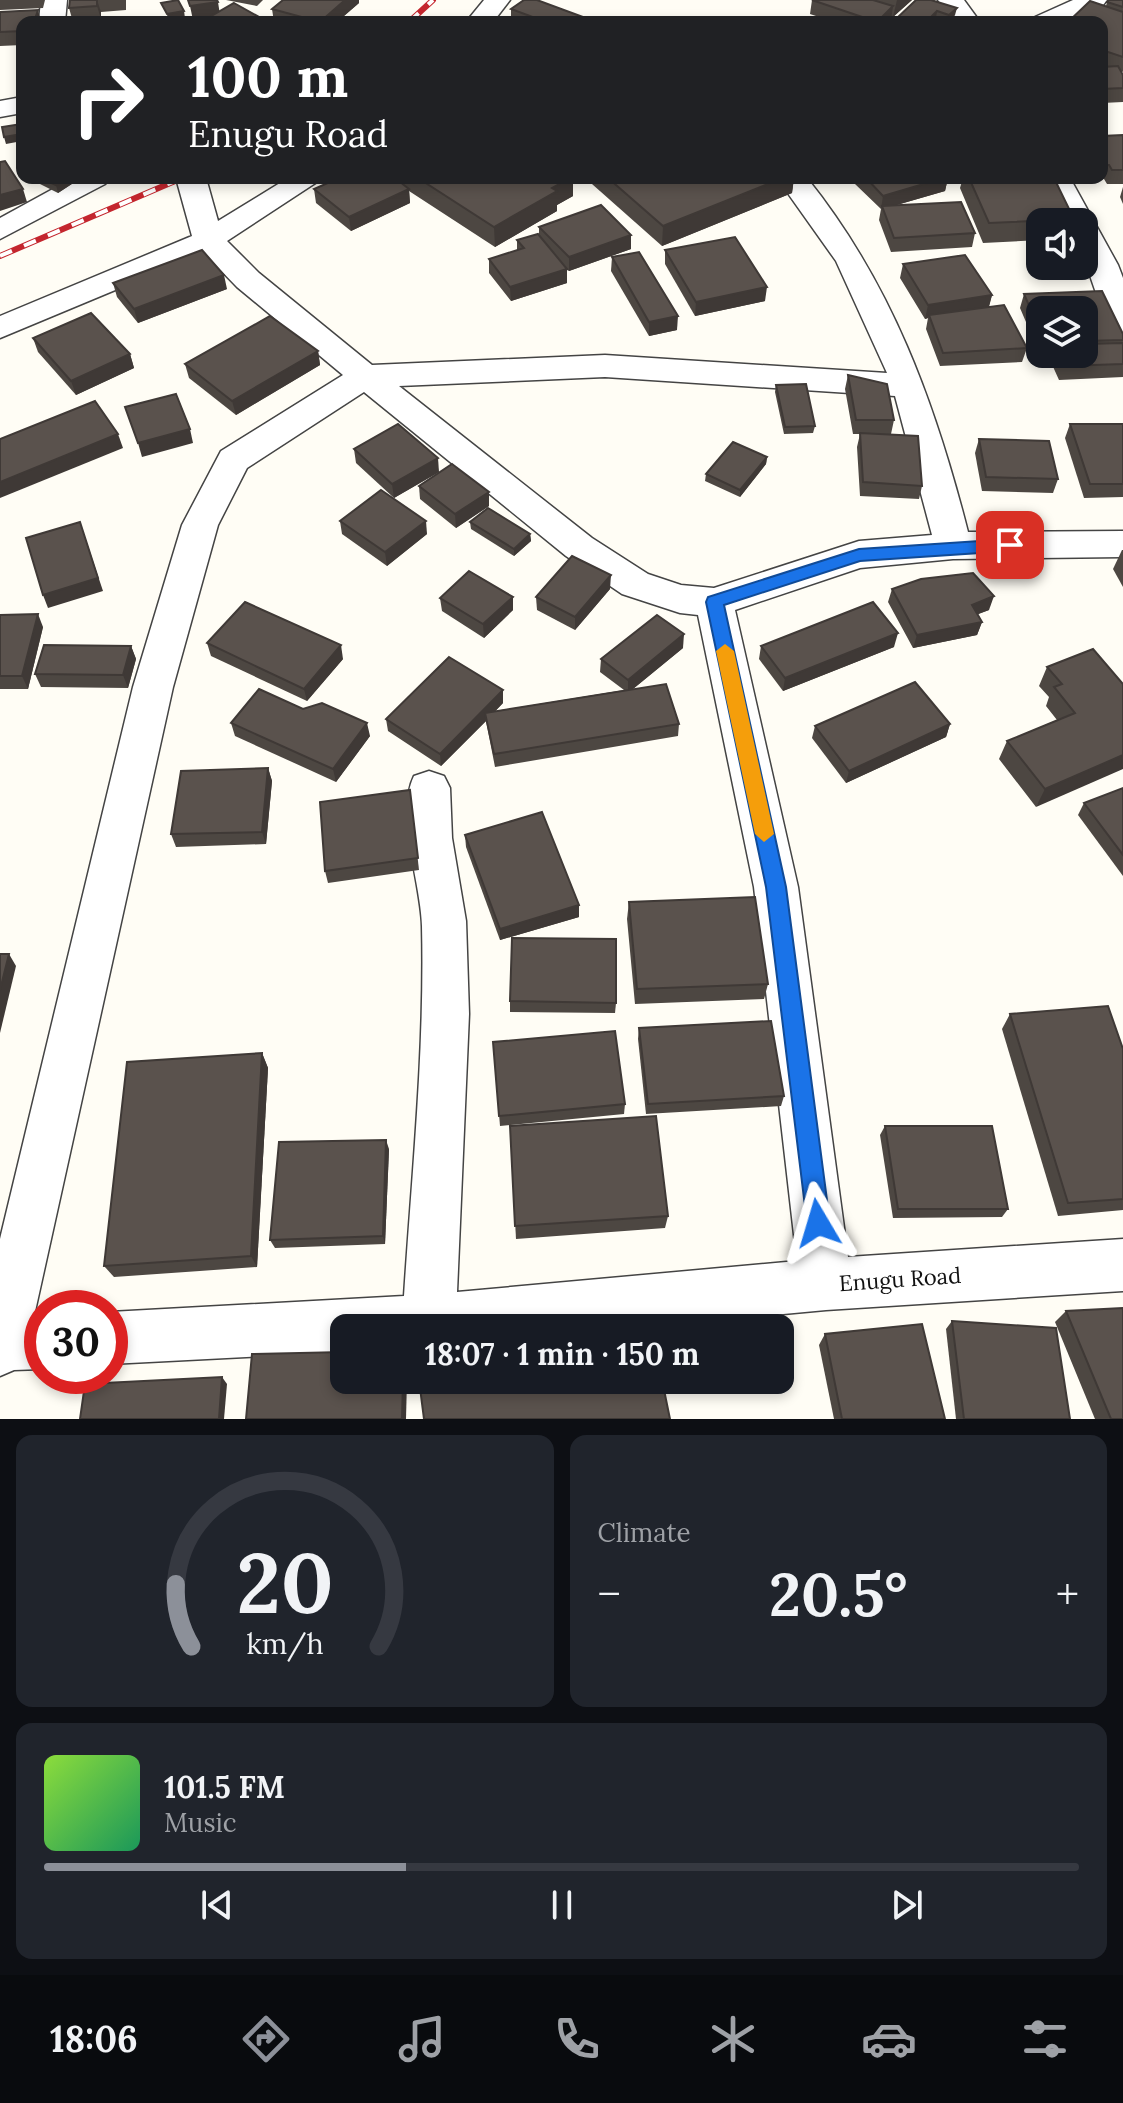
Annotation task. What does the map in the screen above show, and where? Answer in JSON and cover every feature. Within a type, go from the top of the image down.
[{"type":"street","points":[[484,16],[497,0]]},
{"type":"street","points":[[1058,16],[1094,0]]},
{"type":"street","points":[[0,230],[84,184]]},
{"type":"street","points":[[193,184],[208,240],[248,280],[579,547],[624,576],[680,599],[714,602],[859,555],[953,546],[1123,544]]},
{"type":"street","points":[[0,328],[208,240],[298,184]]},
{"type":"street","points":[[797,184],[826,217],[875,304],[909,386],[953,546]]},
{"type":"street","points":[[1058,184],[1071,208]]},
{"type":"street","points":[[1098,256],[1123,325]]},
{"type":"street","points":[[24,1344],[0,1346],[153,687],[200,525],[233,460],[365,376],[605,366],[909,386]]},
{"type":"street","name":"Enugu Road","points":[[714,602],[776,887],[826,1284],[1123,1265]]},
{"type":"street","points":[[429,788],[431,838],[444,921],[446,1014],[429,1314]]},
{"type":"street","points":[[504,1314],[826,1284]]},
{"type":"street","points":[[128,1337],[330,1326]]},
{"type":"building","points":[[70,0],[97,0],[97,6],[69,8]]},
{"type":"building","points":[[178,0],[184,11],[167,14],[161,3]]},
{"type":"building","points":[[188,0],[217,0],[218,2],[190,6]]},
{"type":"building","points":[[283,0],[345,0],[327,16],[298,16],[272,9]]},
{"type":"building","points":[[524,0],[537,0],[580,16],[530,16],[511,9]]},
{"type":"building","points":[[812,0],[873,0],[893,6],[883,16],[859,16]]},
{"type":"building","points":[[916,0],[931,0],[957,8],[949,15],[937,11],[932,16],[899,16]]},
{"type":"building","points":[[1123,0],[1123,7],[1107,2]]},
{"type":"building","points":[[1090,1],[1123,12],[1123,57],[1108,52],[1108,16],[1074,16]]},
{"type":"building","points":[[234,3],[257,16],[211,16]]},
{"type":"building","points":[[38,10],[36,16],[16,16],[16,31],[0,32],[0,12]]},
{"type":"building","points":[[1118,66],[1123,75],[1123,88],[1108,89],[1108,67]]},
{"type":"building","points":[[16,125],[16,135],[4,137],[2,127]]},
{"type":"building","points":[[1123,135],[1123,170],[1112,170],[1108,165],[1108,136]]},
{"type":"building","points":[[5,161],[16,178],[16,184],[23,189],[0,195],[0,162]]},
{"type":"building","points":[[325,184],[403,184],[409,189],[349,217],[314,189]]},
{"type":"building","points":[[427,184],[559,184],[552,188],[557,191],[494,227]]},
{"type":"building","points":[[615,184],[768,184],[663,226]]},
{"type":"building","points":[[872,184],[924,184],[883,196]]},
{"type":"building","points":[[972,184],[1057,184],[1069,208],[1026,208],[1026,221],[989,223]]},
{"type":"building","points":[[961,202],[975,233],[894,238],[882,206]]},
{"type":"building","points":[[601,205],[631,235],[569,257],[539,227]]},
{"type":"building","points":[[538,234],[567,269],[510,287],[489,259],[524,248],[517,240]]},
{"type":"building","points":[[735,237],[767,287],[696,302],[665,250]]},
{"type":"building","points":[[202,250],[224,275],[134,309],[113,283]]},
{"type":"building","points":[[639,252],[678,316],[649,322],[612,257]]},
{"type":"building","points":[[965,255],[992,295],[928,305],[903,264]]},
{"type":"building","points":[[1102,291],[1123,340],[1098,341],[1098,296],[1026,296],[1026,299],[1024,294]]},
{"type":"building","points":[[1004,305],[1026,348],[943,353],[929,315]]},
{"type":"building","points":[[91,313],[130,354],[71,381],[33,338]]},
{"type":"building","points":[[270,316],[318,351],[232,401],[185,364]]},
{"type":"building","points":[[1123,343],[1123,364],[1098,365],[1098,344]]},
{"type":"building","points":[[848,375],[887,384],[894,420],[856,420]]},
{"type":"building","points":[[806,384],[815,426],[785,427],[776,385]]},
{"type":"building","points":[[176,394],[190,429],[138,443],[125,407]]},
{"type":"building","points":[[95,401],[118,434],[0,482],[0,439]]},
{"type":"building","points":[[398,424],[438,458],[392,484],[354,449]]},
{"type":"building","points":[[1070,424],[1123,424],[1123,484],[1090,484]]},
{"type":"building","points":[[860,433],[918,436],[922,486],[863,482]]},
{"type":"building","points":[[979,439],[1049,441],[1058,479],[986,477]]},
{"type":"building","points":[[733,442],[767,457],[740,490],[706,474]]},
{"type":"building","points":[[452,464],[489,492],[455,514],[419,486]]},
{"type":"building","points":[[381,490],[426,521],[385,552],[340,521]]},
{"type":"building","points":[[488,508],[530,534],[514,549],[470,522]]},
{"type":"building","points":[[80,522],[98,578],[43,595],[26,538]]},
{"type":"building","points":[[572,556],[611,575],[575,617],[536,597]]},
{"type":"building","points":[[469,571],[513,597],[483,624],[440,598]]},
{"type":"building","points":[[973,573],[994,596],[972,605],[982,622],[917,635],[892,589],[921,579]]},
{"type":"building","points":[[245,602],[341,645],[304,689],[207,643]]},
{"type":"building","points":[[873,602],[898,633],[785,678],[761,646]]},
{"type":"building","points":[[38,614],[22,676],[0,676],[0,615]]},
{"type":"building","points":[[657,615],[684,634],[628,680],[601,659]]},
{"type":"building","points":[[44,645],[131,646],[123,675],[35,674]]},
{"type":"building","points":[[1093,649],[1123,684],[1123,755],[1045,789],[1007,741],[1075,713],[1054,687],[1062,684],[1047,667]]},
{"type":"building","points":[[449,657],[503,690],[440,754],[386,719]]},
{"type":"building","points":[[915,682],[950,724],[849,771],[815,726]]},
{"type":"building","points":[[666,684],[679,724],[494,754],[485,713]]},
{"type":"building","points":[[259,689],[303,709],[322,703],[367,723],[333,769],[231,723]]},
{"type":"building","points":[[268,768],[262,832],[171,834],[181,771]]},
{"type":"building","points":[[1123,788],[1123,855],[1084,803]]},
{"type":"building","points":[[410,790],[418,858],[325,871],[320,802]]},
{"type":"building","points":[[542,812],[579,905],[500,929],[465,835]]},
{"type":"building","points":[[755,897],[768,984],[637,989],[629,902]]},
{"type":"building","points":[[512,938],[616,939],[616,1003],[510,1001]]},
{"type":"building","points":[[0,954],[9,954],[0,990]]},
{"type":"building","points":[[1108,1006],[1123,1049],[1123,1199],[1068,1203],[1010,1014]]},
{"type":"building","points":[[771,1021],[784,1096],[648,1104],[639,1028]]},
{"type":"building","points":[[615,1031],[625,1104],[499,1116],[493,1042]]},
{"type":"building","points":[[262,1053],[251,1256],[104,1266],[127,1062]]},
{"type":"building","points":[[656,1116],[668,1216],[515,1226],[510,1126]]},
{"type":"building","points":[[885,1126],[992,1126],[1008,1209],[898,1209]]},
{"type":"building","points":[[386,1140],[383,1236],[270,1240],[279,1142]]},
{"type":"building","points":[[1123,1308],[1123,1419],[1111,1419],[1066,1311]]},
{"type":"building","points":[[952,1321],[1056,1328],[1070,1419],[964,1419]]},
{"type":"building","points":[[922,1324],[945,1419],[842,1419],[825,1334]]},
{"type":"building","points":[[330,1352],[330,1394],[403,1394],[402,1419],[246,1419],[252,1354]]},
{"type":"building","points":[[222,1377],[219,1419],[80,1419],[84,1394],[128,1394],[128,1382]]},
{"type":"building","points":[[421,1394],[665,1394],[670,1419],[424,1419]]},
{"type":"railway","points":[[416,16],[433,0]]},
{"type":"railway","points":[[0,256],[168,184]]},
{"type":"slow traffic","points":[[725,651],[764,834]]},
{"type":"route","points":[[818,1223],[776,887],[714,602],[859,555],[953,546],[1010,545]]}]
